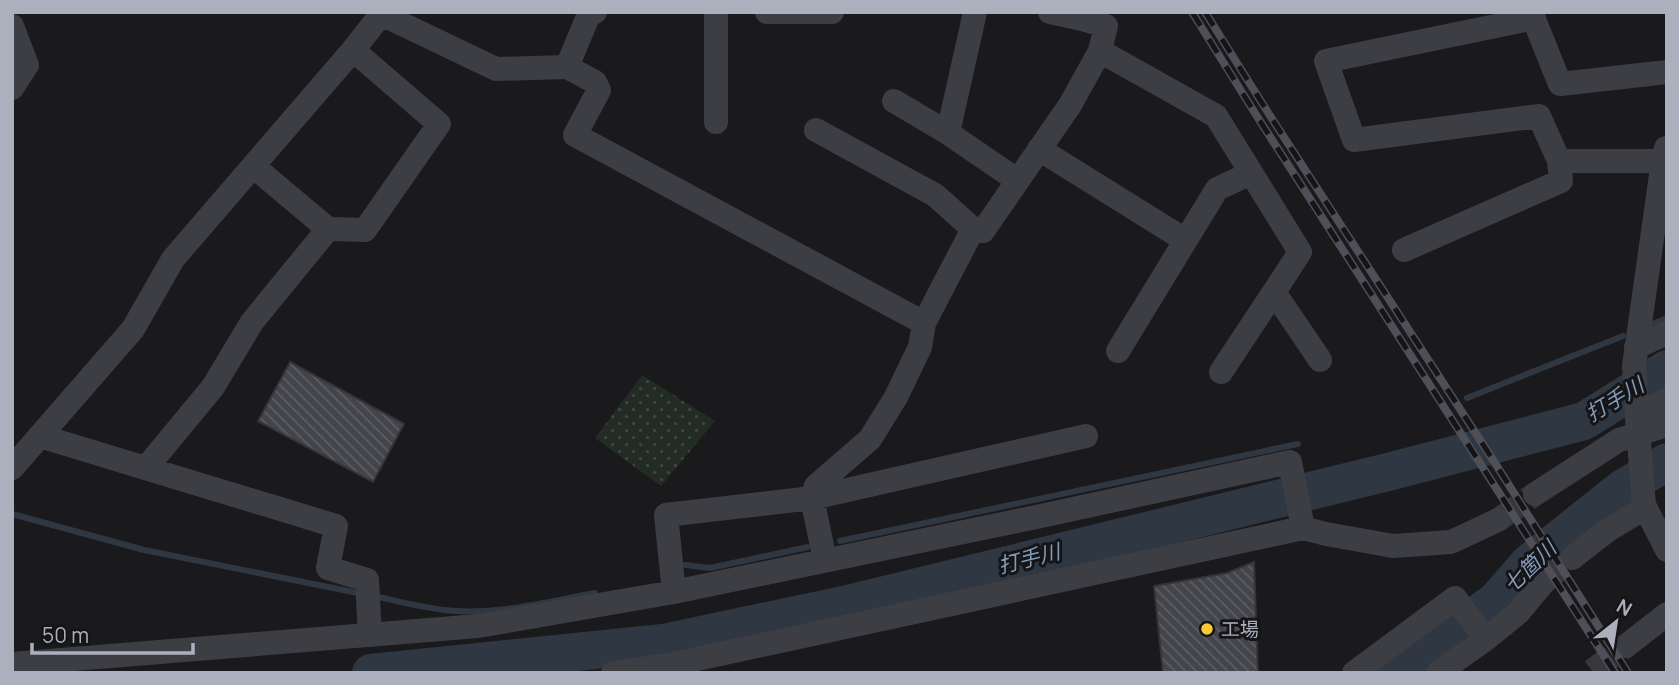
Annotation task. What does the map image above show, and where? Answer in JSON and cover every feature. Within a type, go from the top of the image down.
[{"type":"street","points":[[567,67],[589,14],[595,12]]},
{"type":"street","points":[[716,12],[716,122]]},
{"type":"street","points":[[767,12],[832,12]]},
{"type":"street","points":[[948,133],[975,12]]},
{"type":"street","points":[[816,130],[935,195],[973,229],[983,231],[1070,104],[1100,51],[1106,26],[1083,15],[1050,12]]},
{"type":"street","points":[[12,468],[133,329],[173,259],[353,50],[381,13],[496,69],[567,67],[596,82],[599,90],[575,135],[924,323]]},
{"type":"street","points":[[1404,250],[1561,181],[1559,161],[1539,116],[1354,140],[1326,61],[1532,15],[1560,84],[1667,72]]},
{"type":"street","points":[[12,26],[27,65],[12,88]]},
{"type":"street","points":[[253,166],[328,229],[365,230],[439,124],[353,50]]},
{"type":"street","points":[[1100,51],[1216,116],[1300,252],[1221,372]]},
{"type":"street","points":[[894,100],[1017,180]]},
{"type":"street","points":[[1039,149],[1185,240]]},
{"type":"street","points":[[1559,161],[1665,154],[1635,356],[1644,506],[1667,550]]},
{"type":"street","points":[[1118,351],[1217,189],[1251,173]]},
{"type":"street","points":[[146,468],[213,387],[252,322],[328,229]]},
{"type":"street","points":[[825,561],[812,498],[816,486],[870,439],[890,407],[920,347],[924,323],[973,229]]},
{"type":"street","points":[[1274,292],[1320,360]]},
{"type":"street","points":[[1635,356],[1667,333]]},
{"type":"street","points":[[1637,417],[1667,399]]},
{"type":"street","points":[[1535,494],[1619,440],[1667,425]]},
{"type":"street","points":[[40,436],[336,526],[328,568],[367,580],[370,635]]},
{"type":"street","points":[[674,592],[666,515],[812,498],[1086,436]]},
{"type":"street","points":[[12,664],[478,626],[674,592],[1290,462],[1303,527]]},
{"type":"street","points":[[1572,558],[1644,506]]},
{"type":"street","points":[[613,673],[678,668],[1303,527],[1393,546],[1451,542],[1497,520]]},
{"type":"street","points":[[1438,673],[1518,613],[1543,583]]},
{"type":"street","points":[[1354,673],[1455,598],[1486,639]]},
{"type":"street","points":[[1626,646],[1667,614]]},
{"type":"shaded area","points":[[642,375],[715,421],[661,486],[595,438]]},
{"type":"building","points":[[290,362],[404,424],[373,482],[258,421]]},
{"type":"building","name":"工場","points":[[1254,562],[1258,673],[1163,673],[1154,586],[1227,573]]},
{"type":"waterway","points":[[1648,326],[1667,318]]},
{"type":"waterway","points":[[1467,398],[1623,336]]},
{"type":"waterway","name":"打手川","points":[[371,673],[663,643],[848,604],[1388,472],[1584,421],[1667,369]]},
{"type":"waterway","points":[[840,541],[1298,444]]},
{"type":"waterway","name":"七箇川","points":[[1395,673],[1496,601],[1529,563],[1623,488],[1667,462]]},
{"type":"waterway","points":[[12,514],[144,550],[363,594]]},
{"type":"waterway","points":[[685,565],[710,568],[808,547]]},
{"type":"waterway","points":[[374,596],[435,609],[482,611],[595,593]]},
{"type":"waterway","points":[[663,643],[667,661]]},
{"type":"tunnel","points":[[1498,520],[1535,494]]},
{"type":"tunnel","points":[[1543,583],[1572,558]]},
{"type":"tunnel","points":[[1592,671],[1626,646]]},
{"type":"railway","points":[[1192,12],[1615,673]]},
{"type":"railway","points":[[1205,12],[1628,673]]},
{"type":"place","name":"工場","points":[[1207,629]]}]
